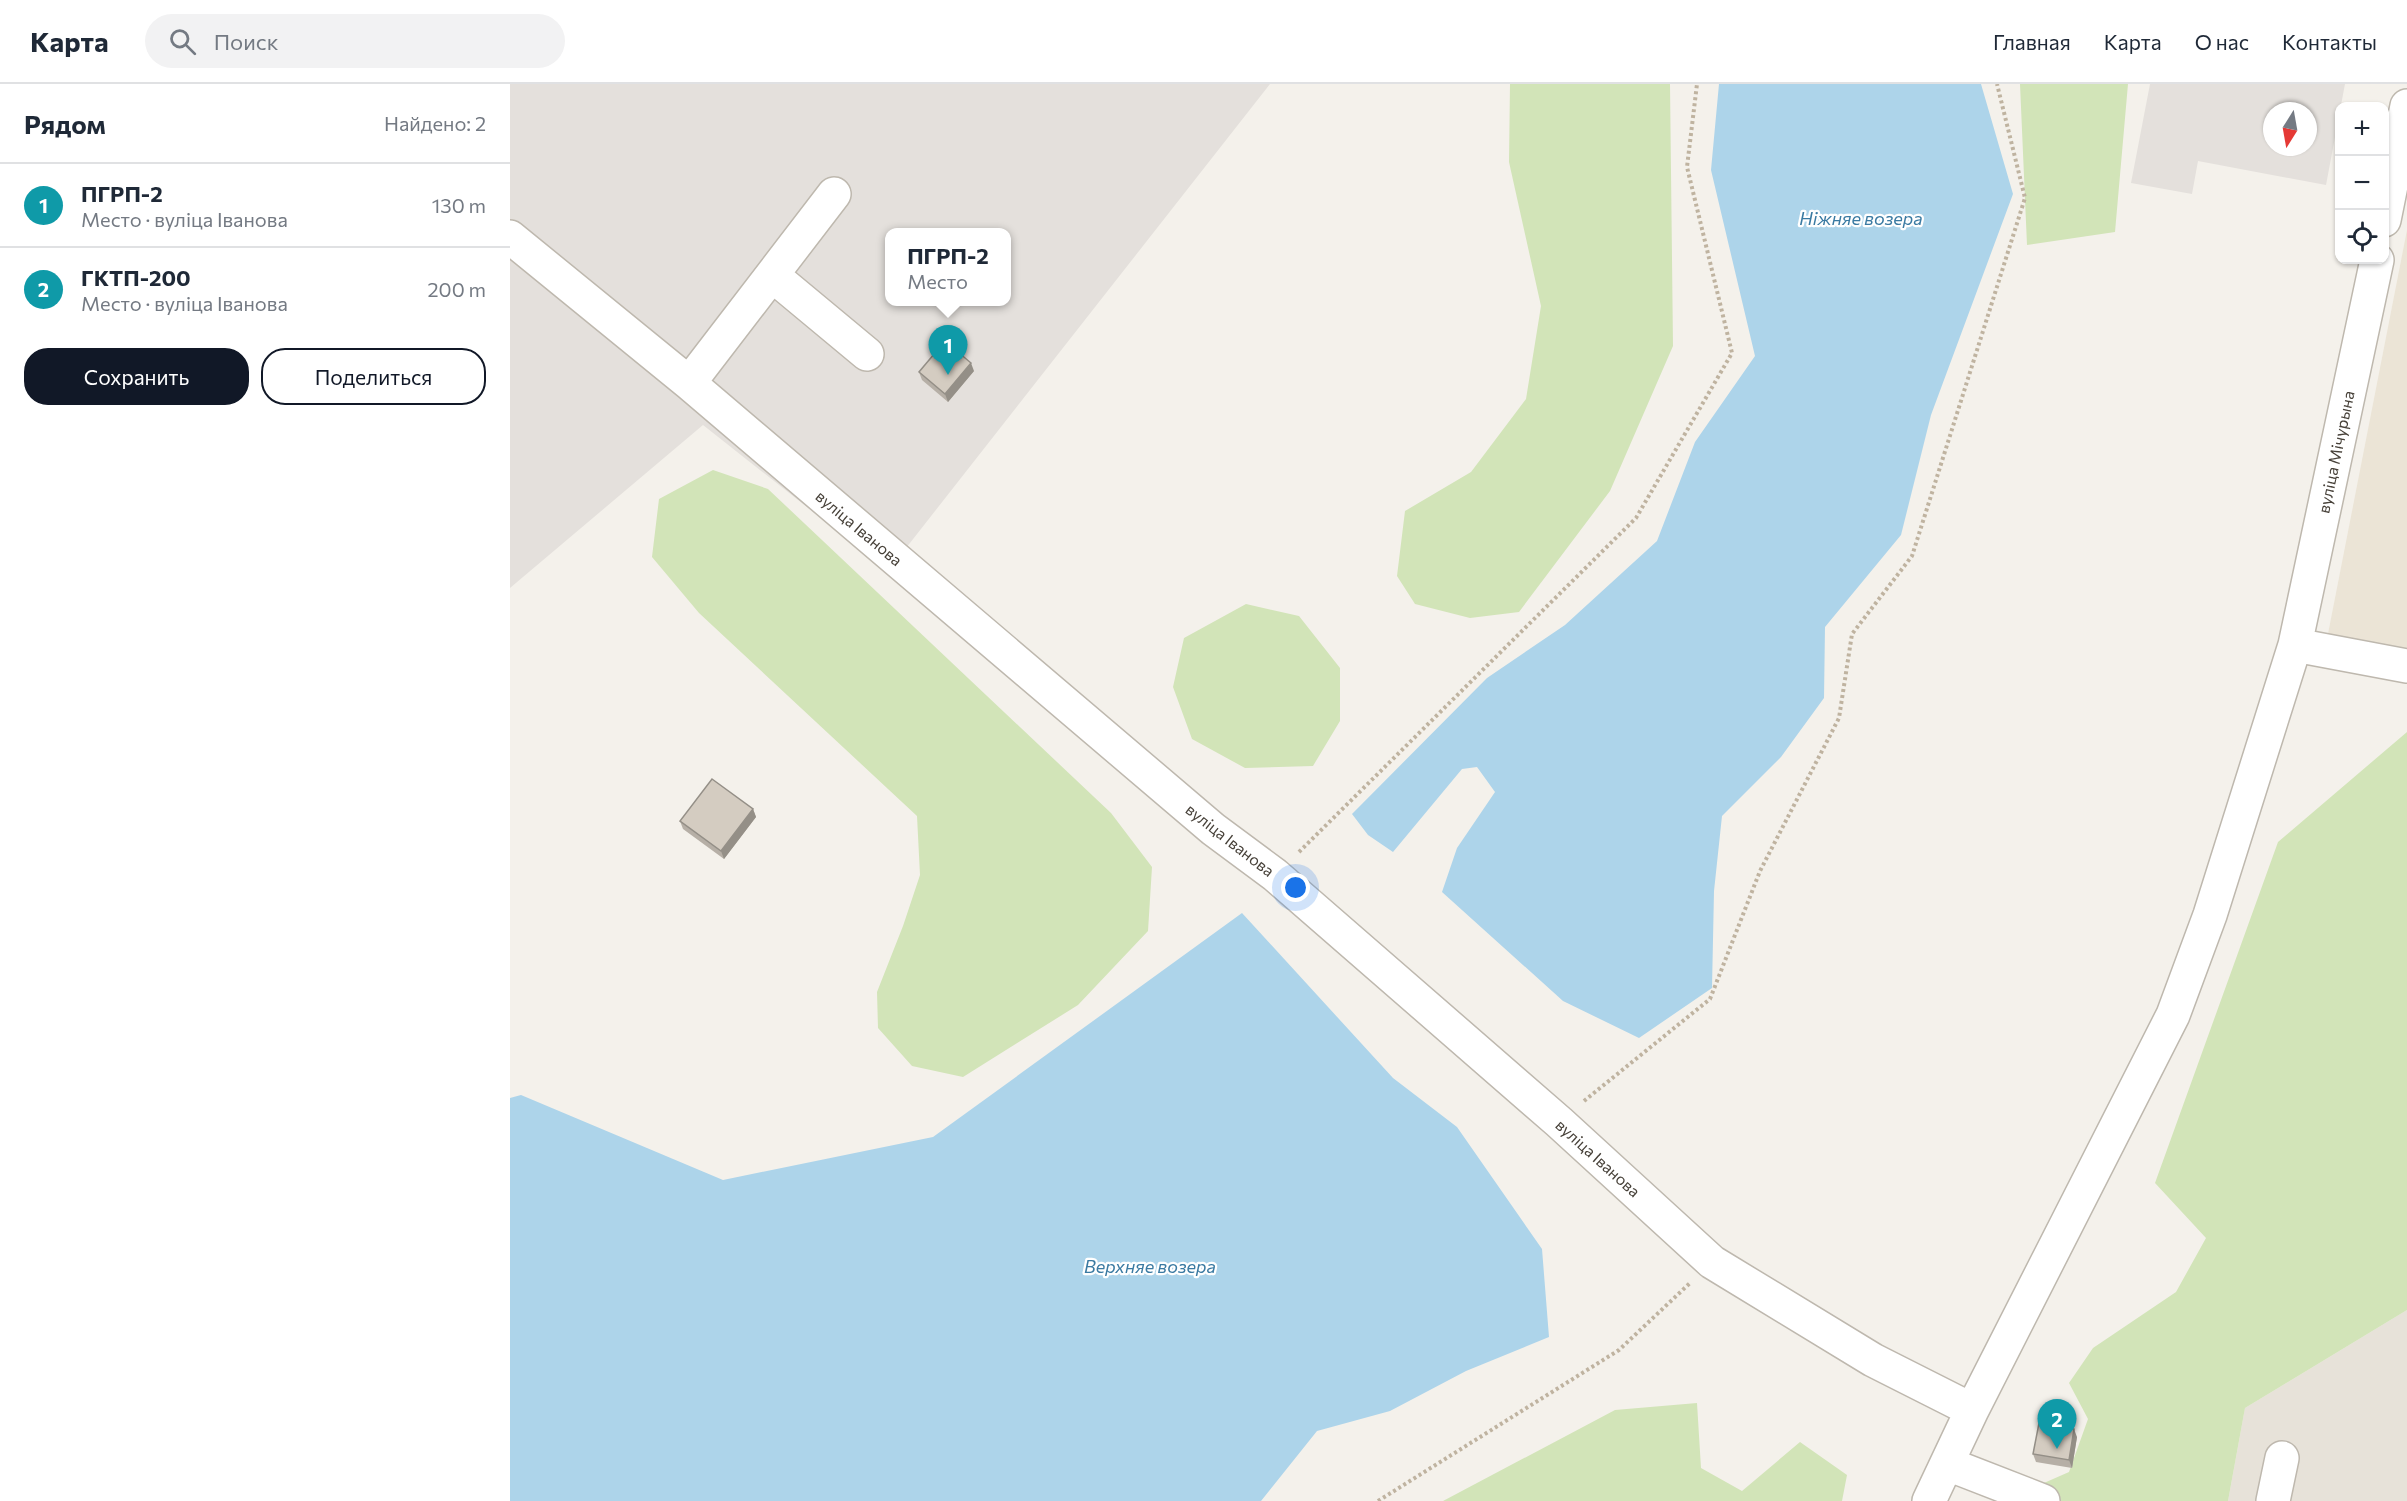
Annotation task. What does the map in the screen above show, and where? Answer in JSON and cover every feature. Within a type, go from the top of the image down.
[{"type":"street","points":[[2387,210],[2407,106]]},
{"type":"street","points":[[689,383],[834,194]]},
{"type":"street","name":"вуліца Іванова","points":[[510,237],[689,383],[1214,829],[1275,875],[1559,1122],[1712,1262],[1873,1360],[1972,1410]]},
{"type":"street","name":"вуліца Мічурына","points":[[1929,1501],[1972,1410],[2173,1015],[2210,915],[2295,645],[2375,264]]},
{"type":"street","points":[[772,275],[867,354]]},
{"type":"street","points":[[2295,645],[2407,666]]},
{"type":"street","points":[[2273,1501],[2282,1458]]},
{"type":"street","points":[[1948,1464],[2043,1501]]},
{"type":"path","points":[[1275,875],[1636,518],[1732,352],[1687,167],[1697,84]]},
{"type":"path","points":[[1559,1122],[1710,999],[1760,872],[1839,718],[1852,634],[1912,556],[2025,198],[1997,84]]},
{"type":"path","points":[[1378,1501],[1619,1350],[1712,1262]]},
{"type":"shaded area","points":[[510,84],[1270,84],[888,571],[703,425],[510,588]]},
{"type":"shaded area","points":[[2150,84],[2345,84],[2342,102],[2335,102],[2335,137],[2326,185],[2198,161],[2192,194],[2131,183]]},
{"type":"shaded area","points":[[2407,230],[2407,654],[2327,639]]},
{"type":"shaded area","points":[[2407,1310],[2407,1501],[2228,1501],[2245,1408]]},
{"type":"green space","points":[[1510,84],[1670,84],[1673,346],[1610,491],[1519,612],[1470,618],[1415,604],[1397,576],[1405,511],[1471,472],[1526,399],[1541,306],[1509,162]]},
{"type":"green space","points":[[2020,84],[2128,84],[2115,232],[2027,245]]},
{"type":"green space","points":[[713,470],[768,489],[1111,813],[1152,867],[1148,931],[1078,1005],[963,1077],[912,1066],[878,1028],[877,992],[920,875],[917,816],[699,613],[652,557],[659,499]]},
{"type":"green space","points":[[1246,604],[1299,616],[1340,668],[1340,721],[1313,766],[1245,768],[1192,739],[1173,687],[1184,638]]},
{"type":"green space","points":[[2407,732],[2407,1310],[2245,1408],[2228,1501],[2003,1501],[2069,1472],[2088,1419],[2069,1383],[2093,1348],[2176,1292],[2206,1238],[2155,1183],[2278,842]]},
{"type":"green space","points":[[1697,1403],[1701,1468],[1742,1491],[1800,1442],[1847,1475],[1842,1501],[1443,1501],[1615,1410]]},
{"type":"water","name":"Ніжняе возера","points":[[1719,84],[1981,84],[2013,194],[1931,415],[1901,535],[1825,627],[1824,698],[1781,757],[1722,816],[1714,891],[1712,988],[1639,1038],[1563,1001],[1442,892],[1457,848],[1495,792],[1477,767],[1462,769],[1393,852],[1368,835],[1352,814],[1487,678],[1565,625],[1657,541],[1695,442],[1755,356],[1711,170]]},
{"type":"water","name":"Верхняе возера","points":[[1242,913],[1393,1078],[1457,1127],[1542,1249],[1549,1337],[1466,1371],[1390,1411],[1317,1431],[1261,1501],[510,1501],[510,1098],[521,1095],[723,1180],[933,1137]]},
{"type":"building","points":[[945,341],[971,363],[945,394],[919,372]]},
{"type":"building","points":[[712,779],[753,809],[721,851],[680,821]]},
{"type":"building","points":[[2039,1423],[2074,1429],[2069,1460],[2033,1454]]},
{"type":"place","name":"ПГРП-2","points":[[948,375]]},
{"type":"place","name":"ГКТП-200","points":[[2057,1449]]}]
